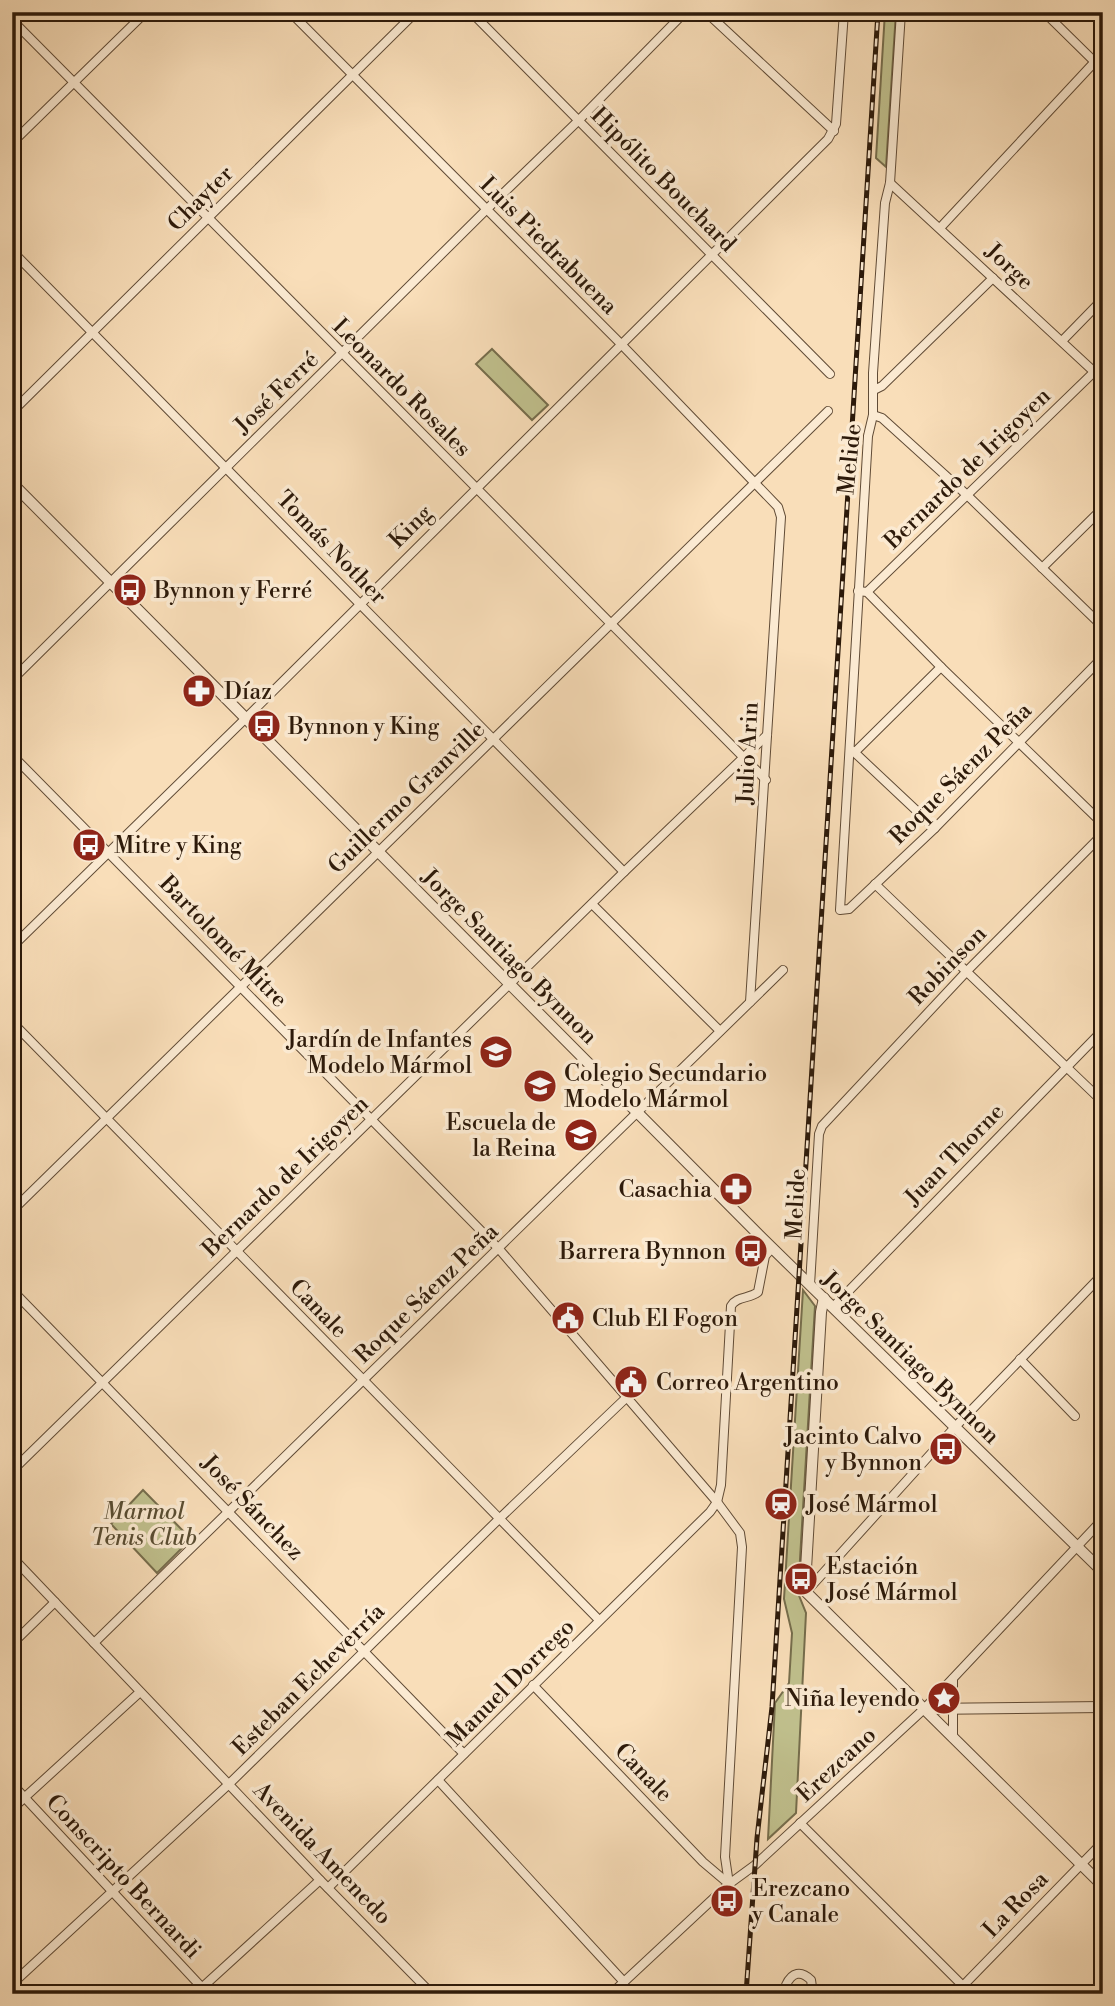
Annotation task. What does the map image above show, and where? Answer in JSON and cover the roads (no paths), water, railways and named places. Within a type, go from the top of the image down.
[{"type":"street","points":[[12,143],[146,12]]},
{"type":"street","name":"Luis Piedrabuena","points":[[290,12],[621,344],[778,507]]},
{"type":"street","name":"Chayter","points":[[12,412],[416,12]]},
{"type":"street","name":"Hipólito Bouchard","points":[[471,12],[830,374]]},
{"type":"street","name":"José Ferré","points":[[12,680],[579,121],[685,12]]},
{"type":"street","points":[[706,12],[834,131]]},
{"type":"street","points":[[834,131],[844,12]]},
{"type":"street","name":"Melide","points":[[840,910],[862,592],[868,436],[873,415],[885,203],[890,183],[901,12]]},
{"type":"street","points":[[1044,12],[1103,70]]},
{"type":"street","name":"Leonardo Rosales","points":[[12,20],[766,780]]},
{"type":"street","points":[[940,228],[1103,53]]},
{"type":"street","name":"King","points":[[12,947],[246,719],[834,131]]},
{"type":"street","name":"Jorge","points":[[890,183],[1063,340],[1103,380]]},
{"type":"street","name":"Tomás Nother","points":[[12,251],[624,872]]},
{"type":"street","points":[[874,390],[882,386],[993,278]]},
{"type":"street","points":[[1063,340],[1103,299]]},
{"type":"street","name":"Bernardo de Irigoyen","points":[[862,592],[1094,372]]},
{"type":"street","name":"Guillermo Granville","points":[[12,1211],[828,411]]},
{"type":"street","points":[[873,415],[882,418],[967,495],[1103,627]]},
{"type":"street","name":"Jorge Santiago Bynnon","points":[[12,483],[772,1248],[1103,1572]]},
{"type":"street","name":"Julio Arin","points":[[750,1002],[781,517],[778,507]]},
{"type":"street","points":[[1042,568],[1103,508]]},
{"type":"street","points":[[862,592],[1103,824]]},
{"type":"street","name":"Roque Sáenz Peña","points":[[840,910],[849,909],[934,828],[1103,656]]},
{"type":"street","points":[[934,828],[852,751],[941,667]]},
{"type":"street","name":"Bernardo de Irigoyen","points":[[12,1471],[624,872],[768,735]]},
{"type":"street","name":"Bartolomé Mitre","points":[[12,755],[499,1249],[717,1502],[740,1533],[742,1547],[725,1857],[729,1884]]},
{"type":"street","name":"Robinson","points":[[822,1126],[967,971],[1103,834]]},
{"type":"street","points":[[875,884],[1103,1102]]},
{"type":"street","points":[[592,904],[720,1031]]},
{"type":"street","name":"Roque Sáenz Peña","points":[[94,1643],[783,970]]},
{"type":"street","name":"Canale","points":[[12,1022],[599,1620]]},
{"type":"street","name":"Juan Thorne","points":[[834,1306],[1103,1030]]},
{"type":"street","name":"Melide","points":[[810,1285],[819,1134],[822,1126]]},
{"type":"street","points":[[717,1502],[721,1485],[731,1306],[737,1299],[758,1292],[765,1256],[772,1248]]},
{"type":"street","points":[[806,1592],[956,1426],[1103,1274]]},
{"type":"street","name":"José Sánchez","points":[[12,1290],[464,1754]]},
{"type":"street","points":[[824,1298],[821,1312],[806,1592],[1103,1886]]},
{"type":"street","points":[[1020,1359],[1075,1416]]},
{"type":"street","name":"Esteban Echeverría","points":[[12,1984],[229,1784],[626,1398]]},
{"type":"street","name":"Manuel Dorrego","points":[[328,1888],[710,1512],[717,1502]]},
{"type":"street","name":"Erezcano","points":[[611,1994],[924,1709],[1103,1519]]},
{"type":"street","name":"Avenida Amenedo","points":[[12,1557],[432,1994]]},
{"type":"street","points":[[12,1644],[55,1602]]},
{"type":"street","points":[[953,1679],[953,1738]]},
{"type":"street","name":"Canale","points":[[533,1685],[704,1862],[729,1884]]},
{"type":"street","points":[[12,1809],[140,1692]]},
{"type":"street","points":[[924,1709],[1103,1707]]},
{"type":"street","points":[[438,1780],[624,1982]]},
{"type":"street","name":"Conscripto Bernardi","points":[[12,1784],[201,1992]]},
{"type":"street","points":[[800,1823],[971,1994]]},
{"type":"street","name":"La Rosa","points":[[955,1994],[1103,1842]]},
{"type":"street","points":[[201,1992],[320,1880]]},
{"type":"street","points":[[790,1994],[786,1985],[792,1975],[803,1973],[811,1980],[813,1994]]},
{"type":"street","points":[[416,1994],[425,1986]]},
{"type":"railway","points":[[746,1994],[757,1838],[772,1707],[878,12]]},
{"type":"place","name":"Bynnon y Ferré","points":[[130,590]]},
{"type":"place","name":"Díaz","points":[[199,691]]},
{"type":"place","name":"Bynnon y King","points":[[264,726]]},
{"type":"place","name":"Mitre y King","points":[[89,845]]},
{"type":"place","name":"Jardín de Infantes Modelo Mármol","points":[[496,1052]]},
{"type":"place","name":"Colegio Secundario Modelo Mármol","points":[[540,1086]]},
{"type":"place","name":"Escuela de la Reina","points":[[581,1135]]},
{"type":"place","name":"Casachia","points":[[736,1189]]},
{"type":"place","name":"Barrera Bynnon","points":[[751,1251]]},
{"type":"place","name":"Club El Fogon","points":[[568,1318]]},
{"type":"place","name":"Correo Argentino","points":[[631,1382]]},
{"type":"place","name":"Jacinto Calvo y Bynnon","points":[[946,1449]]},
{"type":"place","name":"José Mármol","points":[[781,1504]]},
{"type":"place","name":"Estación José Mármol","points":[[801,1579]]},
{"type":"place","name":"Niña leyendo","points":[[944,1698]]},
{"type":"place","name":"Erezcano y Canale","points":[[727,1901]]},
{"type":"park label","name":"Marmol Tenis Club","points":[[144,1524]]}]
